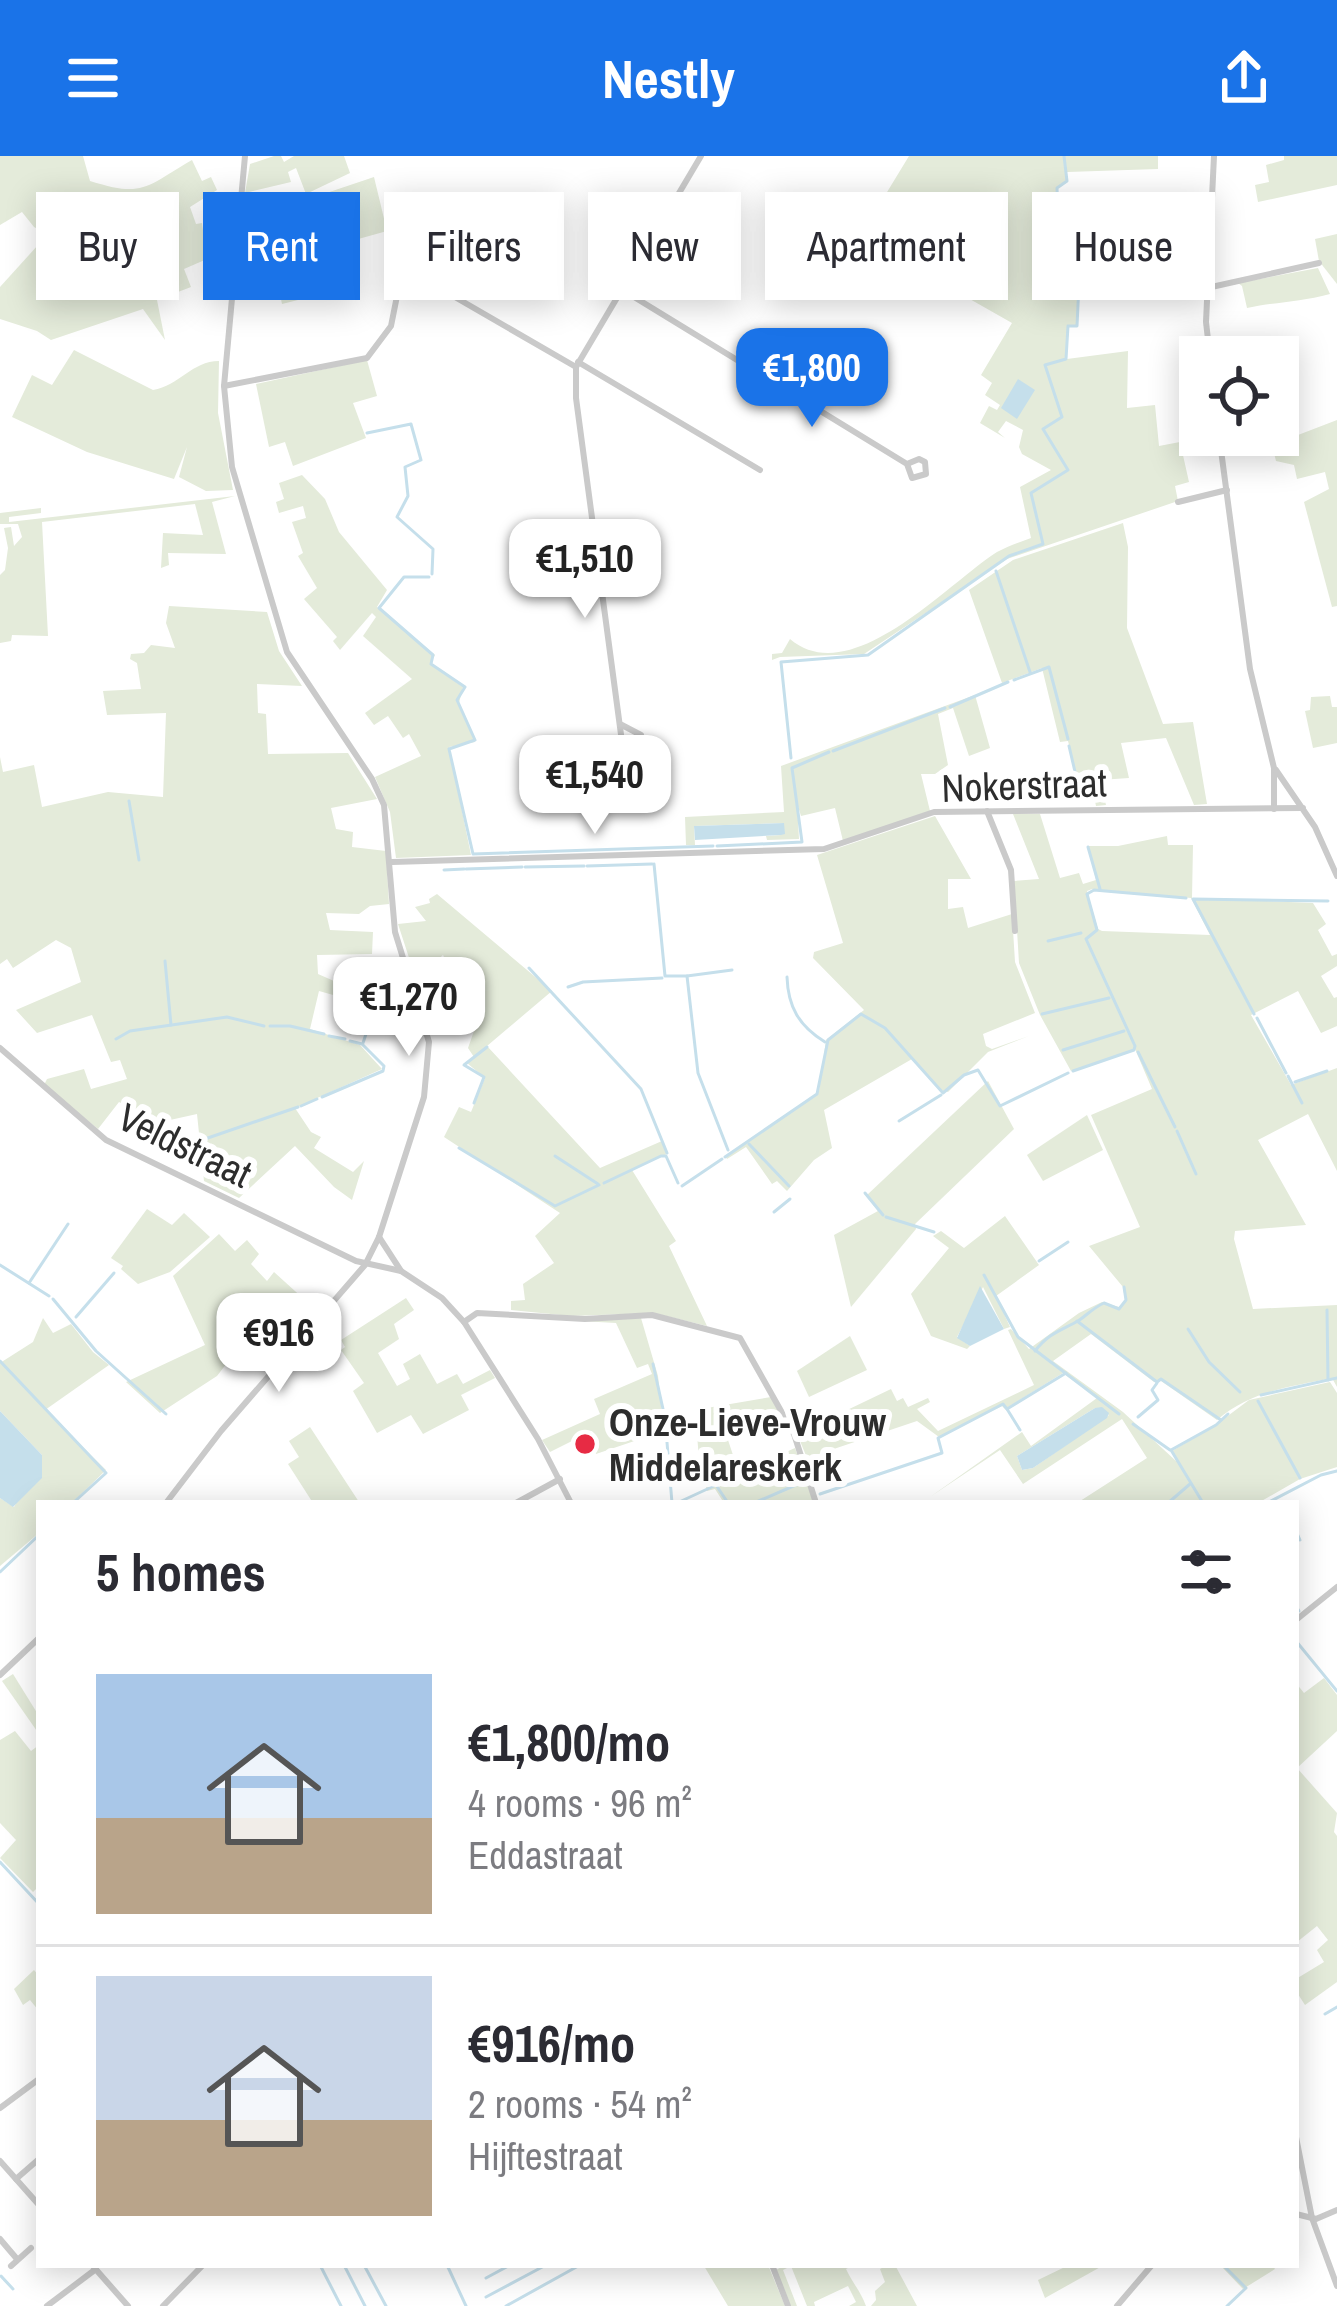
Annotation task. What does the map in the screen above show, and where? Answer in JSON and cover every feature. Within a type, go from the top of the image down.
[{"type":"street","points":[[168,1500],[221,1431],[365,1265],[379,1238],[424,1096],[430,1060],[425,1021],[395,932],[386,813],[377,788],[303,680],[282,640],[232,467],[224,386],[245,156]]},
{"type":"street","points":[[679,192],[701,156]]},
{"type":"street","points":[[1212,192],[1214,156]]},
{"type":"street","points":[[1215,287],[1319,263]]},
{"type":"street","points":[[224,386],[367,358],[392,326],[401,267],[760,470]]},
{"type":"street","points":[[615,300],[577,365],[574,384],[620,724],[625,748],[637,749],[641,736],[620,724]]},
{"type":"street","points":[[639,300],[907,464]]},
{"type":"street","points":[[1207,300],[1209,336]]},
{"type":"street","points":[[1222,456],[1250,669],[1274,768],[1274,808]]},
{"type":"street","points":[[1178,502],[1227,490]]},
{"type":"street","points":[[1274,768],[1326,847],[1337,876]]},
{"type":"street","name":"Nokerstraat","points":[[392,862],[824,849],[934,812],[1303,808]]},
{"type":"street","points":[[987,811],[1011,870],[1015,932]]},
{"type":"street","name":"Veldstraat","points":[[0,1048],[106,1140],[365,1265],[401,1270]]},
{"type":"street","points":[[379,1238],[401,1270],[442,1298],[464,1322],[570,1500]]},
{"type":"street","points":[[464,1322],[476,1313],[584,1319],[652,1315],[740,1338],[794,1434],[815,1500]]},
{"type":"street","points":[[522,1500],[560,1479]]},
{"type":"street","points":[[1299,1617],[1337,1587]]},
{"type":"street","points":[[0,1675],[36,1641]]},
{"type":"street","points":[[0,2108],[36,2081]]},
{"type":"street","points":[[0,2161],[36,2202]]},
{"type":"street","points":[[16,2179],[36,2162]]},
{"type":"street","points":[[1300,2184],[1337,2285]]},
{"type":"street","points":[[1299,2215],[1312,2218],[1337,2210]]},
{"type":"street","points":[[0,2240],[14,2263],[31,2248]]},
{"type":"street","points":[[47,2306],[93,2268]]},
{"type":"street","points":[[95,2268],[128,2306]]},
{"type":"street","points":[[163,2306],[200,2268]]},
{"type":"street","points":[[773,2268],[788,2306]]},
{"type":"street","points":[[1118,2306],[1150,2268]]},
{"type":"green space","points":[[0,156],[83,156],[90,181],[122,189],[144,187],[192,160],[202,181],[211,177],[217,190],[203,192],[203,199],[190,207],[196,224],[202,223],[203,261],[184,269],[191,287],[179,292],[179,192],[36,192],[36,228],[22,212],[0,225]]},
{"type":"green space","points":[[274,156],[281,156],[284,162],[294,156],[344,156],[350,173],[305,192],[296,168],[288,172],[291,182],[245,192],[250,164]]},
{"type":"green space","points":[[909,156],[1158,156],[1158,169],[1067,172],[1067,181],[1057,192],[1032,192],[1032,300],[1078,300],[1077,326],[1068,327],[1067,359],[1128,351],[1127,408],[1155,405],[1159,446],[1179,442],[1189,482],[1175,486],[1178,501],[1007,559],[864,654],[772,660],[772,654],[782,653],[790,639],[814,651],[841,652],[869,642],[898,627],[997,552],[1031,538],[1020,487],[1051,470],[1022,454],[1023,430],[1006,421],[998,432],[1005,438],[980,423],[989,406],[997,410],[1000,405],[985,395],[992,383],[981,375],[1012,323],[972,300],[1008,300],[1008,192],[887,192]]},
{"type":"green space","points":[[1284,156],[1337,156],[1337,185],[1258,202],[1255,185],[1269,182],[1266,165]]},
{"type":"green space","points":[[374,177],[384,232],[360,239],[360,192],[329,192]]},
{"type":"green space","points":[[1337,234],[1337,284],[1319,261],[1315,239]]},
{"type":"green space","points":[[36,247],[36,300],[157,300],[165,340],[143,309],[51,340],[0,319],[0,287]]},
{"type":"green space","points":[[1318,268],[1330,294],[1247,308],[1238,283]]},
{"type":"green space","points":[[74,350],[153,390],[219,361],[218,413],[233,490],[206,491],[179,477],[187,447],[174,479],[87,452],[12,417],[32,375],[52,385]]},
{"type":"green space","points":[[367,360],[377,396],[353,403],[366,438],[293,466],[285,442],[269,447],[256,384]]},
{"type":"green space","points":[[1337,420],[1337,606],[1332,607],[1304,502],[1329,489],[1325,472],[1297,479],[1294,465],[1276,461],[1275,456],[1299,456],[1299,435]]},
{"type":"green space","points":[[302,475],[325,499],[339,532],[387,590],[377,607],[435,655],[430,664],[463,687],[459,703],[475,742],[449,747],[471,855],[396,858],[390,812],[375,777],[421,756],[409,734],[403,738],[388,716],[374,725],[365,713],[412,679],[363,636],[376,617],[372,613],[340,650],[333,641],[337,637],[304,599],[317,588],[298,556],[303,553],[292,522],[306,518],[303,506],[279,513],[276,502],[284,499],[279,483]]},
{"type":"green space","points":[[235,496],[212,502],[226,554],[168,553],[169,565],[161,568],[163,533],[203,535],[195,504],[42,522],[48,636],[12,635],[11,641],[0,643],[0,575],[8,548],[4,528],[11,527],[14,546],[22,537],[18,524],[0,524],[0,513],[41,508],[41,513],[9,517],[9,522]]},
{"type":"green space","points":[[1123,523],[1128,547],[1127,628],[1163,724],[1193,722],[1207,804],[1194,805],[1166,738],[1121,743],[1129,778],[1100,780],[1106,805],[1096,806],[1089,772],[1076,773],[1068,741],[1060,742],[1042,668],[1002,683],[969,590],[1013,560]]},
{"type":"green space","points":[[169,606],[267,612],[279,651],[302,686],[257,684],[258,713],[266,714],[268,754],[348,753],[377,799],[331,808],[336,829],[353,832],[352,847],[386,851],[389,904],[370,906],[359,914],[326,913],[330,930],[373,932],[372,954],[317,955],[318,974],[334,981],[403,966],[408,985],[385,993],[380,979],[347,983],[350,994],[359,994],[362,1001],[358,1002],[319,991],[310,1029],[360,1045],[382,1069],[295,1108],[311,1132],[321,1137],[314,1148],[353,1172],[364,1161],[352,1200],[295,1146],[239,1198],[204,1181],[197,1114],[161,1122],[119,1102],[98,1129],[44,1085],[47,1079],[84,1069],[91,1089],[127,1079],[120,1060],[111,1062],[92,1015],[37,1033],[16,1010],[81,982],[71,948],[56,940],[13,968],[7,959],[0,964],[0,757],[3,772],[34,765],[42,807],[108,792],[163,797],[166,713],[107,715],[103,691],[141,689],[131,654],[144,653],[151,645],[175,648],[166,623]]},
{"type":"green space","points":[[975,695],[990,748],[969,756],[953,708],[938,714],[948,765],[935,774],[921,774],[930,811],[843,841],[835,808],[801,816],[797,803],[799,839],[767,840],[766,836],[781,835],[784,823],[694,826],[695,845],[686,845],[685,817],[784,812],[781,766]]},
{"type":"green space","points":[[1330,696],[1332,707],[1337,707],[1337,743],[1313,748],[1305,711],[1310,710],[1311,697]]},
{"type":"green space","points":[[1013,814],[1040,814],[1060,878],[1079,873],[1083,884],[1096,880],[1088,846],[1118,846],[1167,836],[1168,845],[1193,845],[1192,898],[1313,903],[1326,924],[1318,930],[1332,956],[1337,954],[1337,966],[1321,976],[1337,997],[1337,1026],[1321,1033],[1298,991],[1251,1015],[1291,1085],[1337,1068],[1337,1171],[1308,1114],[1258,1140],[1306,1225],[1235,1231],[1234,1239],[1253,1309],[1337,1305],[1337,1387],[1332,1378],[1271,1392],[1243,1402],[1217,1420],[1161,1381],[1154,1382],[1091,1334],[1053,1361],[1123,1412],[1176,1461],[1172,1451],[1249,1400],[1330,1382],[1337,1393],[1337,1467],[1300,1479],[1263,1500],[1082,1500],[1147,1458],[1122,1419],[1023,1484],[1000,1450],[930,1497],[1022,1432],[1031,1446],[1097,1398],[1063,1373],[1005,1409],[1002,1406],[939,1437],[917,1421],[807,1458],[800,1441],[814,1437],[816,1441],[847,1426],[843,1412],[891,1389],[897,1401],[903,1398],[908,1407],[928,1398],[930,1402],[917,1409],[938,1431],[1034,1385],[1008,1330],[1029,1349],[1079,1313],[1102,1302],[1119,1307],[1125,1300],[1123,1287],[1089,1246],[1140,1227],[1091,1115],[1152,1089],[1135,1049],[1071,1071],[1040,1015],[1019,963],[1014,881],[1039,879]],"holes":[[[1087,891],[1191,898],[1210,935],[1102,931]],[[1095,1408],[1109,1415],[1033,1468],[1022,1470],[1017,1456]]]},
{"type":"green space","points":[[935,816],[971,879],[948,879],[948,909],[963,907],[968,928],[1012,914],[1015,962],[1035,1013],[983,1034],[986,1046],[992,1049],[1029,1036],[988,1052],[948,1092],[939,1090],[912,1059],[824,1110],[832,1148],[814,1160],[787,1191],[777,1181],[772,1184],[746,1147],[725,1156],[814,1097],[819,1091],[826,1040],[864,1010],[813,958],[814,952],[843,943],[817,855]]},
{"type":"green space","points":[[437,894],[552,991],[487,1046],[600,1168],[662,1141],[667,1154],[632,1170],[676,1241],[669,1246],[707,1326],[654,1313],[571,1316],[511,1310],[511,1301],[525,1300],[523,1284],[554,1263],[535,1236],[560,1213],[444,1137],[459,1107],[471,1112],[485,1078],[467,1063],[474,1057],[468,1048],[474,1031],[464,1020],[473,1011],[467,1006],[458,1014],[443,1000],[438,984],[452,974],[443,955],[414,973],[398,924],[426,921],[415,907],[430,903]]},
{"type":"green space","points":[[988,1081],[1014,1129],[915,1224],[916,1229],[851,1307],[834,1235],[878,1211],[866,1196]]},
{"type":"green space","points":[[1087,1115],[1103,1150],[1043,1181],[1027,1155]]},
{"type":"green space","points":[[147,1209],[172,1225],[184,1213],[210,1237],[170,1272],[138,1284],[111,1258]]},
{"type":"green space","points":[[1005,1216],[1039,1265],[996,1296],[1010,1327],[1004,1329],[983,1287],[957,1337],[970,1346],[967,1349],[931,1336],[911,1294],[949,1248],[933,1236],[941,1231],[964,1248]]},
{"type":"green space","points":[[219,1234],[235,1251],[247,1240],[259,1254],[251,1264],[267,1281],[274,1272],[306,1301],[297,1311],[309,1323],[295,1339],[266,1312],[217,1376],[160,1413],[126,1382],[205,1345],[173,1276]]},
{"type":"green space","points":[[406,1298],[414,1310],[394,1324],[399,1339],[378,1353],[397,1386],[410,1379],[403,1364],[420,1354],[437,1384],[457,1374],[463,1384],[490,1370],[495,1378],[461,1395],[469,1410],[423,1434],[411,1415],[377,1433],[353,1391],[364,1383],[341,1350],[345,1347],[341,1340]]},
{"type":"green space","points":[[43,1318],[53,1333],[71,1324],[109,1365],[45,1410],[106,1470],[75,1500],[36,1500],[36,1536],[0,1566],[0,1498],[14,1507],[42,1455],[0,1411],[0,1363],[33,1342]]},
{"type":"green space","points":[[641,1318],[658,1376],[664,1431],[596,1454],[599,1447],[592,1431],[550,1452],[542,1440],[600,1414],[594,1399],[652,1374],[648,1364],[637,1368],[616,1323],[580,1321]]},
{"type":"green space","points":[[850,1336],[867,1370],[809,1397],[797,1371]]},
{"type":"green space","points":[[771,1397],[779,1413],[726,1434],[739,1473],[795,1448],[814,1500],[722,1500],[715,1489],[707,1491],[695,1410]]},
{"type":"green space","points":[[310,1427],[358,1500],[311,1500],[288,1464],[299,1457],[289,1441]]},
{"type":"green space","points":[[13,1674],[36,1711],[36,1730],[2,1681]]},
{"type":"green space","points":[[1324,1678],[1337,1695],[1337,1731],[1299,1766],[1299,1687],[1304,1693]]},
{"type":"green space","points":[[15,1731],[31,1751],[36,1747],[33,1892],[0,1858],[16,1840],[0,1823],[0,1740]]},
{"type":"green space","points":[[1299,1770],[1337,1813],[1337,1982],[1305,2005],[1299,1996],[1299,1977],[1324,1962],[1317,1950],[1328,1940],[1317,1926],[1299,1940]]},
{"type":"green space","points":[[34,1970],[36,2007],[30,2000],[23,2005],[14,1989]]},
{"type":"green space","points":[[705,2268],[769,2268],[785,2306],[728,2306]]},
{"type":"green space","points":[[787,2268],[783,2270],[797,2306],[790,2306],[776,2270]]},
{"type":"green space","points":[[792,2268],[848,2268],[866,2306],[849,2306],[856,2302],[848,2286],[807,2306]]},
{"type":"green space","points":[[897,2268],[917,2306],[871,2306],[875,2291],[885,2282],[880,2269]]},
{"type":"green space","points":[[1063,2268],[1099,2268],[1045,2298],[1038,2280]]},
{"type":"green space","points":[[1223,2268],[1275,2269],[1243,2289]]},
{"type":"water","points":[[1018,379],[1035,390],[1017,419],[1001,408]]},
{"type":"water","points":[[784,823],[785,834],[781,835],[695,840],[694,826]]},
{"type":"water","points":[[980,1286],[1004,1329],[970,1346],[957,1338]]},
{"type":"water","points":[[1102,1407],[1109,1413],[1107,1418],[1033,1468],[1022,1470],[1017,1456]]},
{"type":"water","points":[[0,1411],[42,1455],[42,1478],[13,1507],[0,1498]]},
{"type":"waterway","points":[[791,758],[781,662],[868,655],[1009,556],[1043,544],[1031,493],[1068,470],[1043,429],[1062,417],[1045,365],[1066,359],[1068,326],[1077,326],[1081,242],[1059,240],[1057,188],[1067,181],[1064,156]]},
{"type":"waterway","points":[[367,433],[411,424],[421,460],[405,467],[408,496],[397,517],[433,549],[432,574]]},
{"type":"waterway","points":[[996,571],[1030,672]]},
{"type":"waterway","points":[[429,577],[404,577],[379,608],[433,655],[431,664],[465,687],[457,700],[475,740],[449,749],[473,854],[713,846]]},
{"type":"waterway","points":[[1014,680],[1049,667],[1068,739]]},
{"type":"waterway","points":[[950,707],[1008,682]]},
{"type":"waterway","points":[[833,751],[945,708]]},
{"type":"waterway","points":[[1069,746],[1076,776]]},
{"type":"waterway","points":[[717,846],[802,842],[792,768],[829,752]]},
{"type":"waterway","points":[[129,801],[139,860]]},
{"type":"waterway","points":[[1088,847],[1100,889]]},
{"type":"waterway","points":[[587,866],[652,864]]},
{"type":"waterway","points":[[654,864],[665,976],[687,976],[698,1073],[728,1150]]},
{"type":"waterway","points":[[525,867],[584,866]]},
{"type":"waterway","points":[[466,869],[522,867]]},
{"type":"waterway","points":[[444,870],[464,869]]},
{"type":"waterway","points":[[1073,1071],[1135,1046],[1086,939],[1097,930],[1087,894],[1094,890],[1186,898]]},
{"type":"waterway","points":[[1254,1014],[1193,899],[1328,901]]},
{"type":"waterway","points":[[1048,941],[1081,933]]},
{"type":"waterway","points":[[165,961],[171,1025]]},
{"type":"waterway","points":[[529,968],[641,1089],[667,1153]]},
{"type":"waterway","points":[[687,976],[732,970]]},
{"type":"waterway","points":[[787,977],[797,1015],[825,1042]]},
{"type":"waterway","points":[[568,987],[662,978]]},
{"type":"waterway","points":[[1042,1014],[1109,998]]},
{"type":"waterway","points":[[725,1157],[817,1094],[828,1040],[861,1014],[885,1028],[943,1093],[978,1070],[1000,1106],[1068,1073]]},
{"type":"waterway","points":[[363,1043],[372,1016]]},
{"type":"waterway","points":[[116,1039],[130,1031],[227,1017],[264,1026]]},
{"type":"waterway","points":[[1257,1018],[1286,1073]]},
{"type":"waterway","points":[[270,1026],[324,1034]]},
{"type":"waterway","points":[[1063,1050],[1124,1031]]},
{"type":"waterway","points":[[329,1036],[345,1039]]},
{"type":"waterway","points":[[322,1097],[383,1071],[384,1066],[362,1044],[350,1041]]},
{"type":"waterway","points":[[474,1103],[484,1077],[464,1065],[487,1047]]},
{"type":"waterway","points":[[1138,1052],[1175,1127]]},
{"type":"waterway","points":[[1295,1082],[1327,1071]]},
{"type":"waterway","points":[[1288,1076],[1302,1103]]},
{"type":"waterway","points":[[899,1121],[941,1095]]},
{"type":"waterway","points":[[301,1106],[317,1099]]},
{"type":"waterway","points":[[202,1140],[298,1107]]},
{"type":"waterway","points":[[1177,1131],[1196,1174]]},
{"type":"waterway","points":[[749,1144],[789,1186]]},
{"type":"waterway","points":[[459,1148],[555,1206],[599,1185]]},
{"type":"waterway","points":[[555,1156],[598,1184]]},
{"type":"waterway","points":[[604,1183],[661,1156],[666,1156],[678,1183]]},
{"type":"waterway","points":[[682,1186],[722,1159]]},
{"type":"waterway","points":[[865,1193],[883,1215]]},
{"type":"waterway","points":[[774,1212],[790,1199]]},
{"type":"waterway","points":[[886,1217],[934,1232]]},
{"type":"waterway","points":[[29,1283],[68,1224]]},
{"type":"waterway","points":[[1039,1261],[1068,1242]]},
{"type":"waterway","points":[[0,1265],[49,1296]]},
{"type":"waterway","points":[[76,1317],[114,1273]]},
{"type":"waterway","points":[[984,1275],[1018,1337],[1119,1414]]},
{"type":"waterway","points":[[1035,1351],[1050,1336],[1104,1303],[1119,1309],[1126,1300],[1124,1287]]},
{"type":"waterway","points":[[53,1299],[96,1351],[166,1414]]},
{"type":"waterway","points":[[1327,1310],[1328,1380]]},
{"type":"waterway","points":[[1077,1321],[1157,1382],[1161,1379],[1221,1420]]},
{"type":"waterway","points":[[1188,1329],[1209,1362],[1240,1392]]},
{"type":"waterway","points":[[0,1361],[106,1473],[76,1500]]},
{"type":"waterway","points":[[653,1364],[665,1418],[672,1500]]},
{"type":"waterway","points":[[1020,1430],[1007,1409],[1066,1373]]},
{"type":"waterway","points":[[1261,1395],[1337,1378]]},
{"type":"waterway","points":[[1138,1417],[1158,1400],[1152,1390],[1157,1383]]},
{"type":"waterway","points":[[1258,1401],[1300,1478]]},
{"type":"waterway","points":[[820,1494],[942,1453],[938,1438],[1003,1404],[1007,1409]]},
{"type":"waterway","points":[[1201,1500],[1171,1450],[1228,1414]]},
{"type":"waterway","points":[[1133,1424],[1170,1450]]},
{"type":"waterway","points":[[1273,1500],[1337,1471]]},
{"type":"waterway","points":[[761,1500],[805,1481]]},
{"type":"waterway","points":[[1171,1500],[1190,1484]]},
{"type":"waterway","points":[[684,1500],[716,1485],[726,1500]]},
{"type":"waterway","points":[[0,1572],[36,1538]]},
{"type":"waterway","points":[[1299,1645],[1337,1691]]},
{"type":"waterway","points":[[0,1862],[36,1901]]},
{"type":"waterway","points":[[1325,2014],[1337,2007]]},
{"type":"waterway","points":[[322,2268],[341,2306]]},
{"type":"waterway","points":[[346,2268],[365,2306]]},
{"type":"waterway","points":[[366,2268],[386,2306]]},
{"type":"waterway","points":[[448,2268],[466,2306]]},
{"type":"waterway","points":[[486,2278],[504,2268]]},
{"type":"waterway","points":[[486,2297],[540,2268]]},
{"type":"waterway","points":[[506,2306],[575,2268]]},
{"type":"waterway","points":[[1226,2268],[1246,2288],[1227,2306]]},
{"type":"waterway","points":[[1,2276],[13,2289]]},
{"type":"place","name":"Onze-Lieve-Vrouw Middelareskerk","points":[[585,1444]]}]
